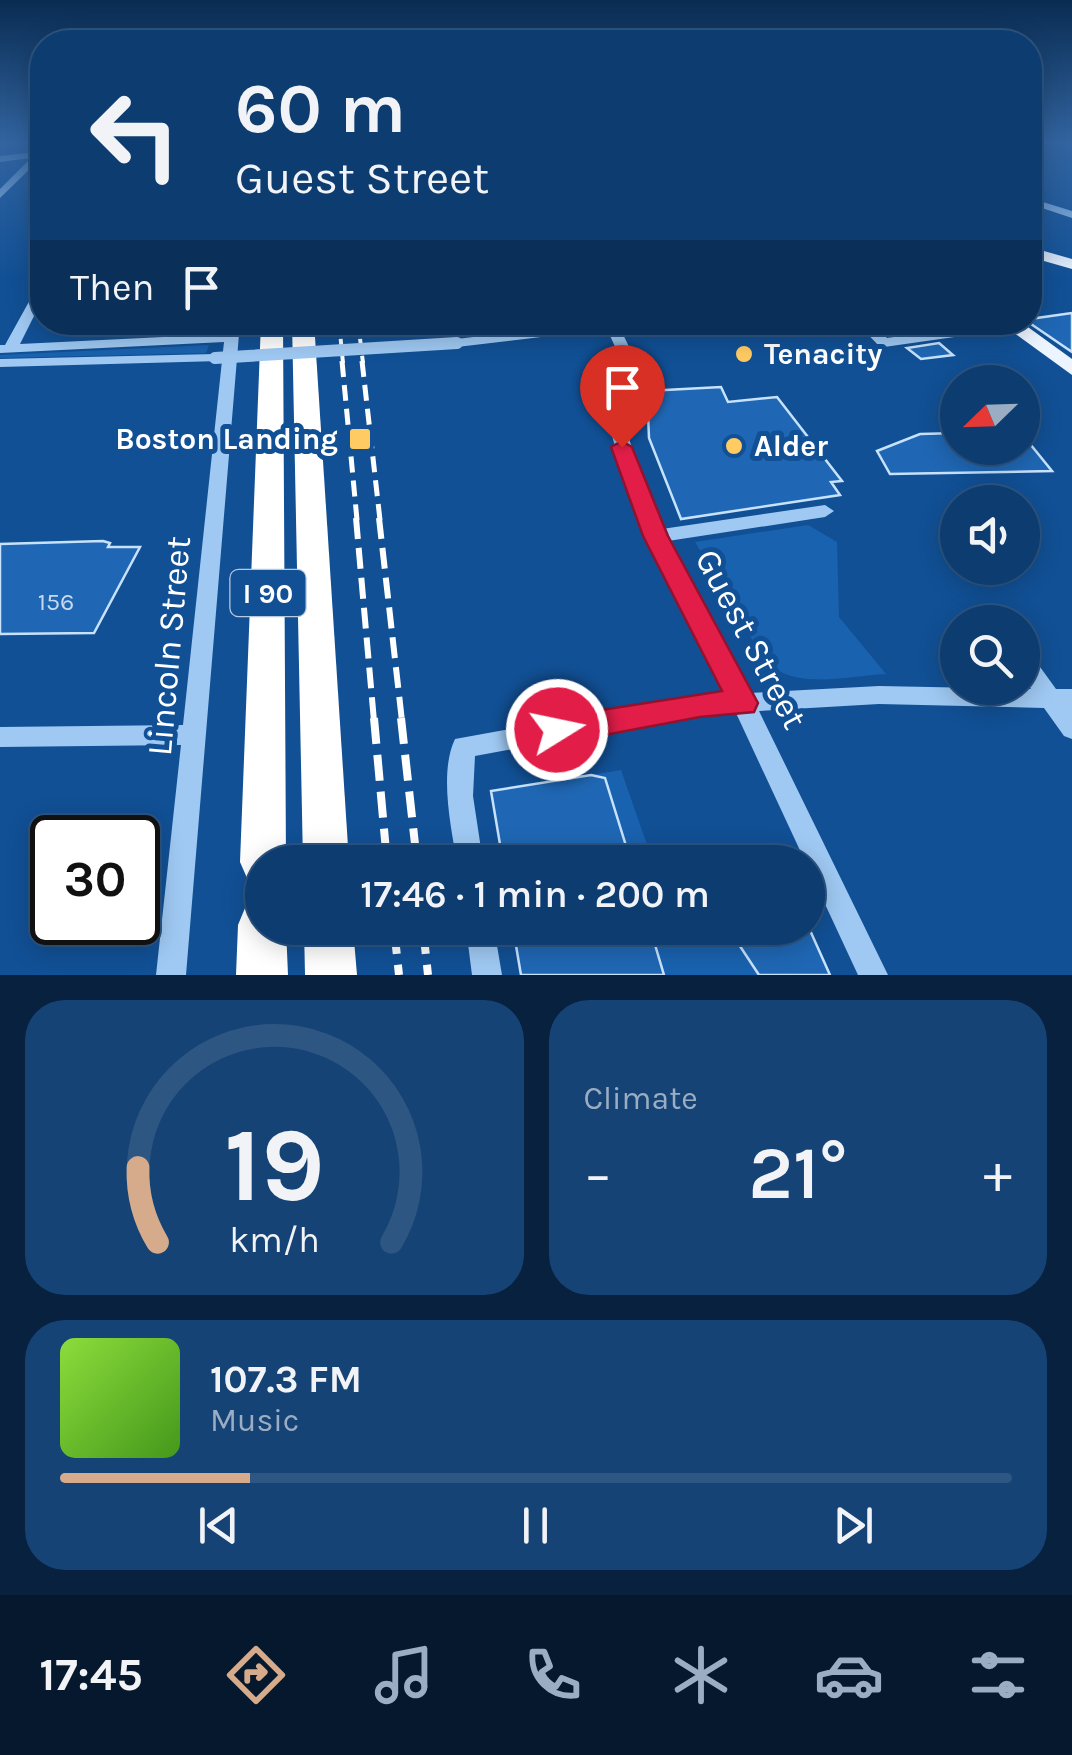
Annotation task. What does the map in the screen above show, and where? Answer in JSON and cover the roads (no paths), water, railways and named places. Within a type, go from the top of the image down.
[{"type":"highway","name":"I 90","points":[[264,845],[272,335]]},
{"type":"highway","name":"I 90","points":[[304,335],[325,845]]},
{"type":"highway","points":[[262,945],[262,975]]},
{"type":"highway","points":[[330,945],[331,975]]},
{"type":"main road","points":[[1042,254],[1068,259]]},
{"type":"main road","points":[[1025,335],[1072,369]]},
{"type":"street","points":[[1042,205],[1072,215]]},
{"type":"street","points":[[5,349],[30,308]]},
{"type":"street","points":[[5,349],[172,335]]},
{"type":"street","name":"Lincoln Street","points":[[170,975],[232,335]]},
{"type":"street","points":[[0,363],[215,358],[457,344],[527,335]]},
{"type":"street","name":"Guest Street","points":[[616,335],[625,362],[618,399],[620,438],[656,536],[743,703],[874,975]]},
{"type":"street","points":[[876,335],[884,342],[933,335]]},
{"type":"street","points":[[656,536],[825,511]]},
{"type":"street","points":[[1040,678],[1061,700],[1072,729]]},
{"type":"street","points":[[467,845],[460,796],[463,747],[700,705],[891,694],[1061,700]]},
{"type":"street","points":[[0,737],[194,734]]},
{"type":"street","points":[[483,945],[488,975]]},
{"type":"railway","points":[[340,335],[343,363]]},
{"type":"railway","points":[[360,335],[363,363]]},
{"type":"railway","points":[[342,361],[357,520]]},
{"type":"railway","points":[[362,361],[380,520]]},
{"type":"railway","points":[[356,518],[374,721]]},
{"type":"railway","points":[[379,518],[402,721]]},
{"type":"railway","points":[[374,718],[385,845]]},
{"type":"railway","points":[[401,718],[415,845]]},
{"type":"railway","points":[[396,945],[399,975]]},
{"type":"railway","points":[[425,945],[428,975]]},
{"type":"place","name":"Tenacity","points":[[744,354]]},
{"type":"place","name":"Boston Landing","points":[[360,439]]},
{"type":"place","name":"Alder","points":[[734,446]]}]
